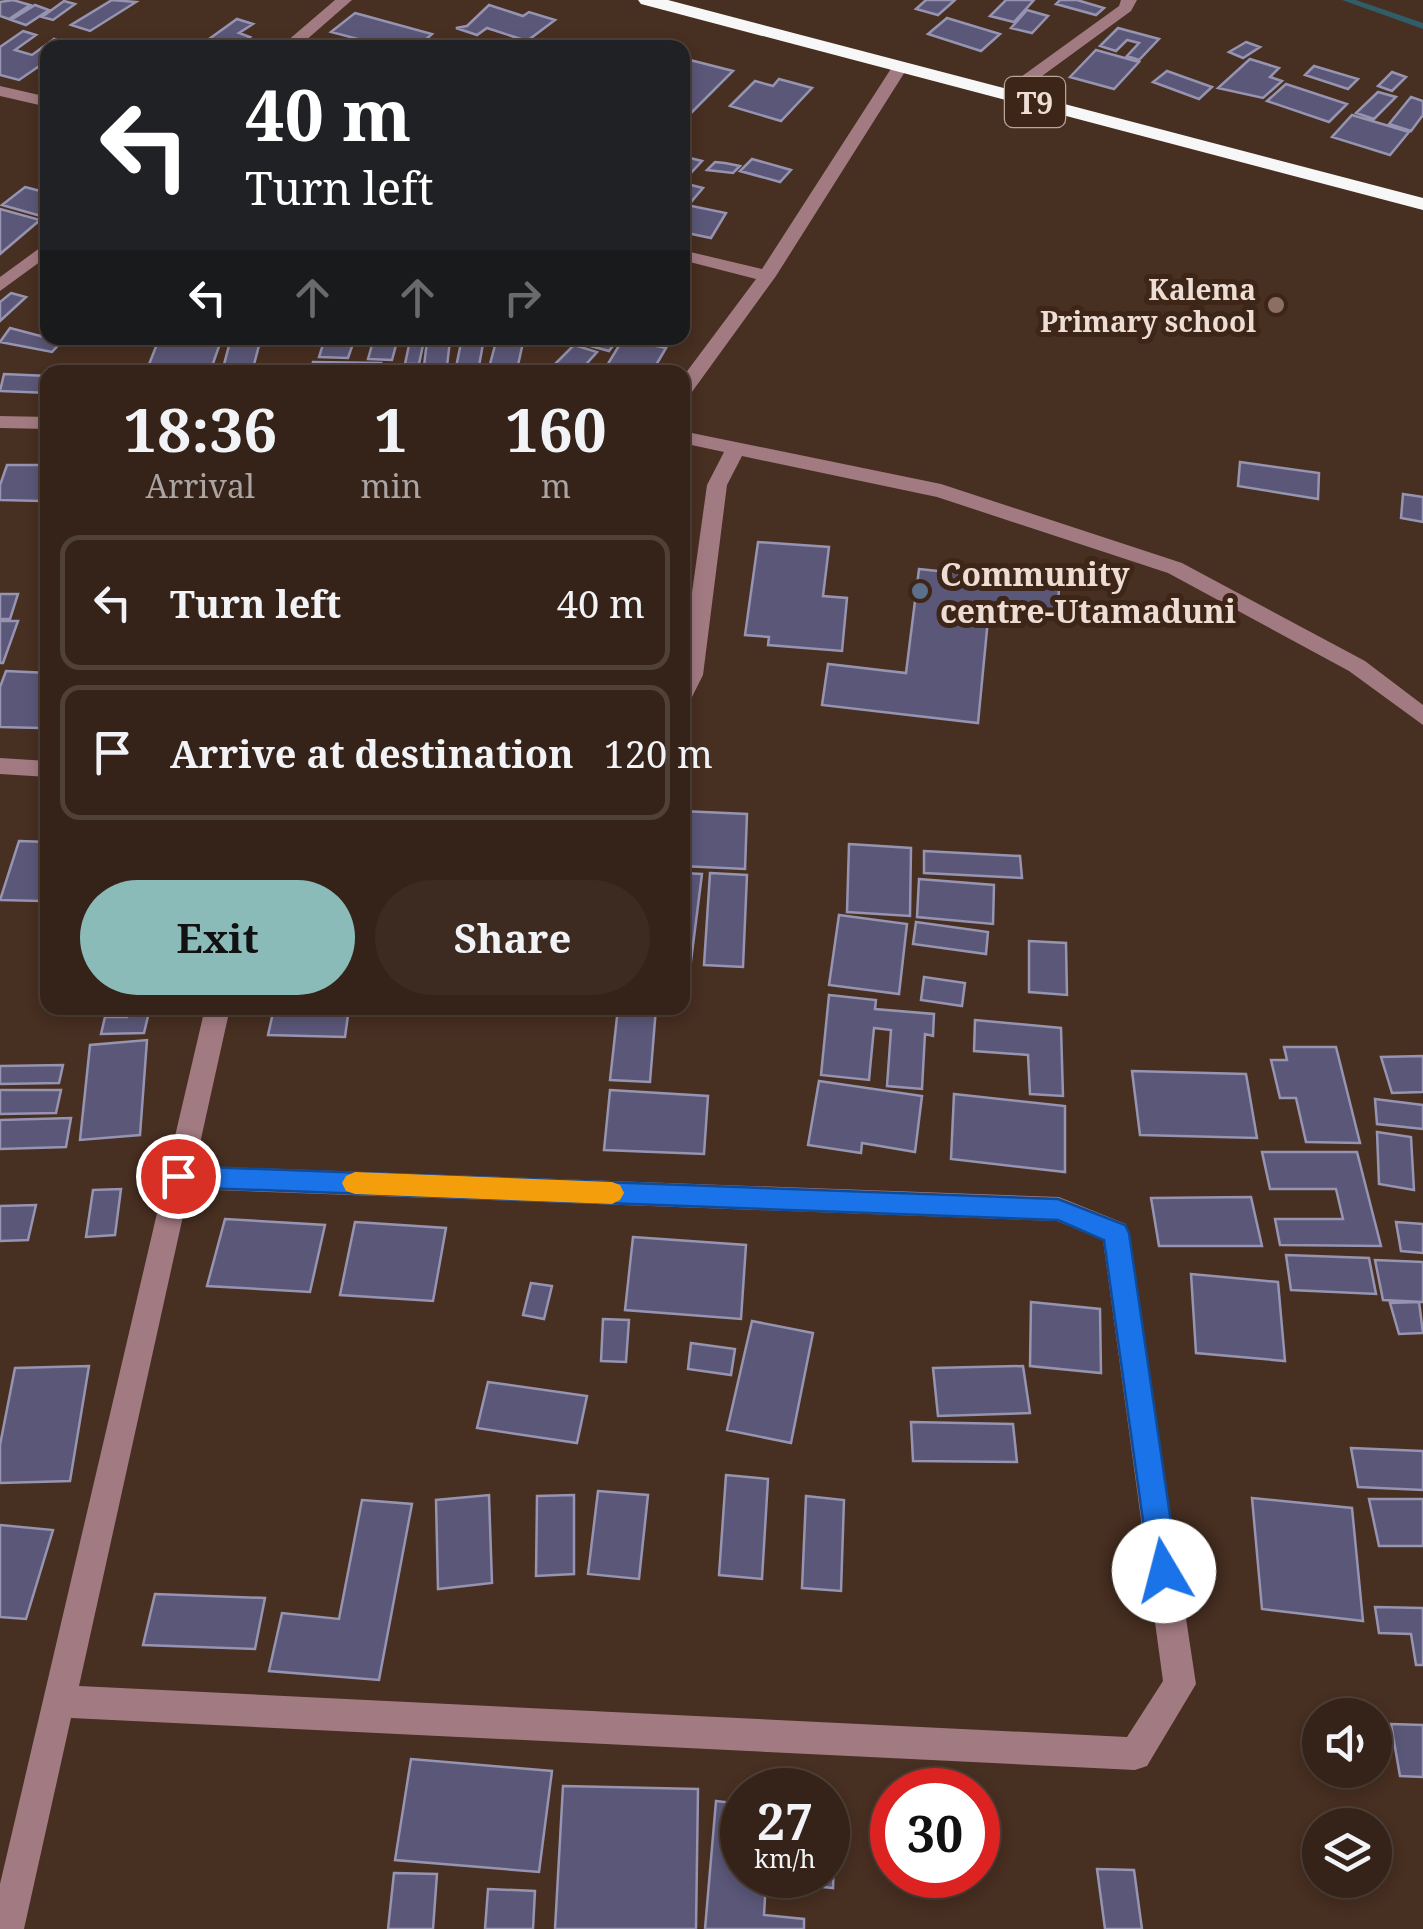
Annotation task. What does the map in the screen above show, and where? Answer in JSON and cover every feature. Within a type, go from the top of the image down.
[{"type":"highway","name":"T9","points":[[646,0],[1423,204]]},
{"type":"street","points":[[297,40],[344,0]]},
{"type":"street","points":[[1006,95],[1126,8],[1129,0]]},
{"type":"street","points":[[690,381],[767,276],[900,67]]},
{"type":"street","points":[[0,92],[40,100]]},
{"type":"street","points":[[0,286],[40,254]]},
{"type":"street","points":[[690,257],[767,276]]},
{"type":"street","points":[[0,422],[40,423]]},
{"type":"street","points":[[690,439],[941,491],[1175,568],[1358,666],[1423,718]]},
{"type":"street","points":[[690,679],[717,485],[736,448]]},
{"type":"street","points":[[0,766],[40,768]]},
{"type":"street","points":[[7,1929],[215,1015]]},
{"type":"street","points":[[59,1700],[1135,1754],[1180,1684],[1116,1233],[1058,1210],[178,1176]]},
{"type":"building","points":[[13,0],[30,5],[9,19],[0,16],[0,2]]},
{"type":"building","points":[[112,0],[136,2],[90,31],[71,25]]},
{"type":"building","points":[[926,0],[955,0],[938,15],[916,9]]},
{"type":"building","points":[[1006,0],[1034,0],[1014,22],[990,16]]},
{"type":"building","points":[[1060,0],[1077,0],[1104,8],[1096,15],[1056,4]]},
{"type":"building","points":[[64,1],[75,4],[53,20],[42,17]]},
{"type":"building","points":[[35,5],[49,10],[26,25],[11,20]]},
{"type":"building","points":[[489,5],[523,16],[529,12],[555,20],[528,40],[487,28],[477,35],[456,28],[467,26]]},
{"type":"building","points":[[1027,10],[1048,16],[1032,33],[1011,28]]},
{"type":"building","points":[[355,13],[432,34],[425,40],[362,40],[331,32]]},
{"type":"building","points":[[947,18],[1000,34],[981,51],[928,34]]},
{"type":"building","points":[[237,19],[253,24],[239,33],[250,37],[246,40],[209,39]]},
{"type":"building","points":[[1118,28],[1159,39],[1139,60],[1127,56],[1139,43],[1127,40],[1116,51],[1100,46]]},
{"type":"building","points":[[23,31],[36,35],[15,50],[32,55],[40,49],[40,66],[19,80],[0,75],[0,47]]},
{"type":"building","points":[[1246,42],[1260,47],[1243,58],[1229,52]]},
{"type":"building","points":[[1096,50],[1139,62],[1114,89],[1070,77]]},
{"type":"building","points":[[1250,59],[1279,68],[1270,77],[1282,81],[1263,98],[1218,88]]},
{"type":"building","points":[[690,60],[733,71],[690,114]]},
{"type":"building","points":[[1314,66],[1358,79],[1348,89],[1305,75]]},
{"type":"building","points":[[1167,71],[1212,87],[1199,99],[1153,82]]},
{"type":"building","points":[[1392,72],[1406,77],[1392,91],[1378,86]]},
{"type":"building","points":[[779,79],[812,88],[781,121],[730,106],[755,81],[773,86]]},
{"type":"building","points":[[1286,84],[1347,104],[1329,122],[1267,101]]},
{"type":"building","points":[[1378,92],[1396,97],[1374,119],[1356,113]]},
{"type":"building","points":[[1411,97],[1423,101],[1423,115],[1411,131],[1389,124]]},
{"type":"building","points":[[1352,115],[1409,132],[1390,155],[1332,137]]},
{"type":"building","points":[[690,158],[702,161],[690,174]]},
{"type":"building","points":[[752,159],[791,170],[780,182],[740,171]]},
{"type":"building","points":[[715,162],[740,166],[733,173],[707,170]]},
{"type":"building","points":[[690,185],[703,188],[691,202]]},
{"type":"building","points":[[25,187],[40,191],[40,216],[2,205]]},
{"type":"building","points":[[690,206],[726,213],[711,238],[690,234]]},
{"type":"building","points":[[0,209],[40,220],[0,254]]},
{"type":"building","points":[[11,293],[26,297],[0,321],[0,302]]},
{"type":"building","points":[[10,328],[40,336],[40,345],[58,345],[52,352],[0,342]]},
{"type":"building","points":[[157,345],[220,345],[212,365],[149,365]]},
{"type":"building","points":[[229,345],[259,345],[254,365],[224,365]]},
{"type":"building","points":[[323,345],[353,345],[348,358],[319,357]]},
{"type":"building","points":[[372,345],[396,345],[392,360],[368,359]]},
{"type":"building","points":[[409,345],[423,345],[419,364],[405,364]]},
{"type":"building","points":[[427,345],[450,345],[447,365],[424,365]]},
{"type":"building","points":[[461,345],[483,345],[479,365],[456,365]]},
{"type":"building","points":[[495,345],[522,345],[518,365],[490,364]]},
{"type":"building","points":[[574,345],[597,352],[585,365],[555,364]]},
{"type":"building","points":[[586,345],[614,345],[609,351]]},
{"type":"building","points":[[619,345],[666,348],[656,365],[607,365]]},
{"type":"building","points":[[313,362],[381,363],[380,365],[312,365]]},
{"type":"building","points":[[4,374],[40,376],[40,393],[0,391]]},
{"type":"building","points":[[1240,462],[1319,473],[1318,499],[1238,486]]},
{"type":"building","points":[[7,465],[40,465],[40,501],[0,500]]},
{"type":"building","points":[[1403,494],[1423,497],[1423,522],[1401,518]]},
{"type":"building","points":[[758,542],[829,547],[823,596],[847,598],[842,651],[768,645],[769,637],[745,635]]},
{"type":"building","points":[[919,569],[1059,584],[1058,617],[989,609],[978,723],[822,705],[828,664],[906,673]]},
{"type":"building","points":[[0,594],[18,594],[10,619],[0,619]]},
{"type":"building","points":[[0,621],[18,621],[3,663],[0,663]]},
{"type":"building","points":[[6,671],[40,673],[39,728],[0,727],[0,687]]},
{"type":"building","points":[[690,811],[747,814],[745,869],[690,866]]},
{"type":"building","points":[[19,841],[40,842],[40,901],[0,900]]},
{"type":"building","points":[[849,844],[911,848],[910,916],[847,912]]},
{"type":"building","points":[[924,851],[1020,856],[1022,878],[924,873]]},
{"type":"building","points":[[690,873],[702,874],[691,961]]},
{"type":"building","points":[[710,873],[747,875],[743,967],[704,965]]},
{"type":"building","points":[[919,879],[994,885],[993,924],[917,917]]},
{"type":"building","points":[[839,915],[907,924],[899,994],[829,985]]},
{"type":"building","points":[[916,922],[988,932],[986,954],[913,944]]},
{"type":"building","points":[[1029,941],[1066,943],[1067,995],[1029,992]]},
{"type":"building","points":[[924,977],[965,983],[962,1006],[921,1000]]},
{"type":"building","points":[[829,995],[876,1000],[875,1009],[934,1014],[933,1036],[925,1034],[922,1089],[887,1086],[891,1030],[874,1028],[869,1080],[821,1075]]},
{"type":"building","points":[[148,1015],[144,1033],[101,1034],[105,1017]]},
{"type":"building","points":[[272,1015],[348,1015],[345,1037],[268,1035]]},
{"type":"building","points":[[617,1015],[655,1015],[650,1082],[610,1080]]},
{"type":"building","points":[[975,1020],[1061,1028],[1063,1096],[1030,1094],[1028,1055],[974,1051]]},
{"type":"building","points":[[147,1040],[140,1135],[80,1140],[90,1045]]},
{"type":"building","points":[[1284,1047],[1336,1047],[1360,1143],[1306,1142],[1296,1098],[1280,1098],[1271,1060],[1287,1060]]},
{"type":"building","points":[[1423,1056],[1423,1092],[1392,1093],[1381,1057]]},
{"type":"building","points":[[63,1065],[59,1083],[0,1084],[0,1066]]},
{"type":"building","points":[[1132,1071],[1246,1074],[1257,1138],[1140,1135]]},
{"type":"building","points":[[819,1081],[922,1096],[915,1152],[862,1143],[861,1153],[808,1145]]},
{"type":"building","points":[[0,1090],[61,1090],[56,1113],[0,1114]]},
{"type":"building","points":[[610,1090],[708,1096],[704,1154],[604,1150]]},
{"type":"building","points":[[954,1094],[1065,1106],[1065,1172],[951,1159]]},
{"type":"building","points":[[1375,1099],[1423,1105],[1423,1129],[1377,1124]]},
{"type":"building","points":[[71,1118],[66,1147],[0,1149],[0,1120]]},
{"type":"building","points":[[1377,1132],[1411,1137],[1414,1190],[1379,1184]]},
{"type":"building","points":[[1262,1152],[1357,1152],[1381,1246],[1280,1245],[1275,1219],[1343,1219],[1336,1189],[1270,1189]]},
{"type":"building","points":[[121,1189],[115,1235],[86,1237],[93,1190]]},
{"type":"building","points":[[1251,1197],[1262,1246],[1159,1246],[1151,1198]]},
{"type":"building","points":[[36,1205],[28,1240],[0,1241],[0,1206]]},
{"type":"building","points":[[225,1219],[325,1225],[310,1292],[207,1286]]},
{"type":"building","points":[[355,1222],[446,1228],[433,1301],[340,1295]]},
{"type":"building","points":[[1396,1222],[1423,1224],[1423,1253],[1401,1251]]},
{"type":"building","points":[[633,1237],[746,1245],[741,1319],[625,1310]]},
{"type":"building","points":[[1286,1255],[1369,1258],[1376,1294],[1291,1290]]},
{"type":"building","points":[[1375,1260],[1423,1262],[1423,1302],[1383,1300]]},
{"type":"building","points":[[1191,1274],[1278,1282],[1285,1361],[1196,1353]]},
{"type":"building","points":[[531,1283],[552,1286],[544,1319],[523,1315]]},
{"type":"building","points":[[1031,1302],[1100,1309],[1101,1373],[1030,1366]]},
{"type":"building","points":[[1419,1302],[1423,1333],[1399,1334],[1390,1303]]},
{"type":"building","points":[[603,1319],[629,1320],[626,1362],[601,1361]]},
{"type":"building","points":[[752,1321],[813,1333],[791,1443],[727,1430]]},
{"type":"building","points":[[691,1343],[735,1349],[731,1375],[688,1369]]},
{"type":"building","points":[[89,1366],[70,1481],[0,1483],[0,1445],[15,1368]]},
{"type":"building","points":[[1023,1366],[1030,1413],[938,1416],[933,1368]]},
{"type":"building","points":[[488,1382],[587,1396],[577,1443],[477,1428]]},
{"type":"building","points":[[911,1422],[1013,1424],[1017,1462],[913,1461]]},
{"type":"building","points":[[1351,1448],[1423,1451],[1423,1490],[1358,1487]]},
{"type":"building","points":[[726,1475],[768,1479],[762,1579],[719,1575]]},
{"type":"building","points":[[598,1491],[648,1495],[639,1579],[588,1574]]},
{"type":"building","points":[[489,1495],[492,1583],[438,1589],[436,1500]]},
{"type":"building","points":[[574,1495],[574,1574],[536,1576],[537,1496]]},
{"type":"building","points":[[806,1496],[844,1500],[841,1591],[802,1588]]},
{"type":"building","points":[[1252,1498],[1352,1508],[1363,1621],[1262,1609]]},
{"type":"building","points":[[1369,1499],[1423,1499],[1423,1546],[1379,1546]]},
{"type":"building","points":[[362,1500],[412,1504],[379,1680],[269,1671],[282,1613],[339,1619]]},
{"type":"building","points":[[0,1525],[53,1530],[26,1619],[0,1617]]},
{"type":"building","points":[[155,1594],[265,1598],[255,1649],[143,1645]]},
{"type":"building","points":[[1375,1607],[1423,1608],[1423,1665],[1416,1665],[1411,1634],[1379,1633]]},
{"type":"building","points":[[1392,1724],[1423,1725],[1423,1777],[1400,1776]]},
{"type":"building","points":[[411,1759],[552,1771],[539,1872],[395,1860]]},
{"type":"building","points":[[563,1786],[698,1789],[696,1929],[555,1929]]},
{"type":"building","points":[[716,1801],[720,1801],[720,1898],[765,1898],[764,1915],[804,1919],[804,1929],[705,1929]]},
{"type":"building","points":[[1097,1869],[1134,1870],[1142,1929],[1105,1929]]},
{"type":"building","points":[[394,1873],[437,1874],[433,1929],[388,1929]]},
{"type":"building","points":[[488,1889],[535,1891],[533,1929],[485,1929]]},
{"type":"waterway","points":[[1347,0],[1423,26]]},
{"type":"slow traffic","points":[[355,1183],[612,1193]]},
{"type":"place","name":"Kalema Primary school","points":[[1276,305]]},
{"type":"place","name":"Community centre-Utamaduni","points":[[920,591]]},
{"type":"route","points":[[178,1176],[1058,1210],[1087,1221],[1116,1233],[1164,1571]]}]
